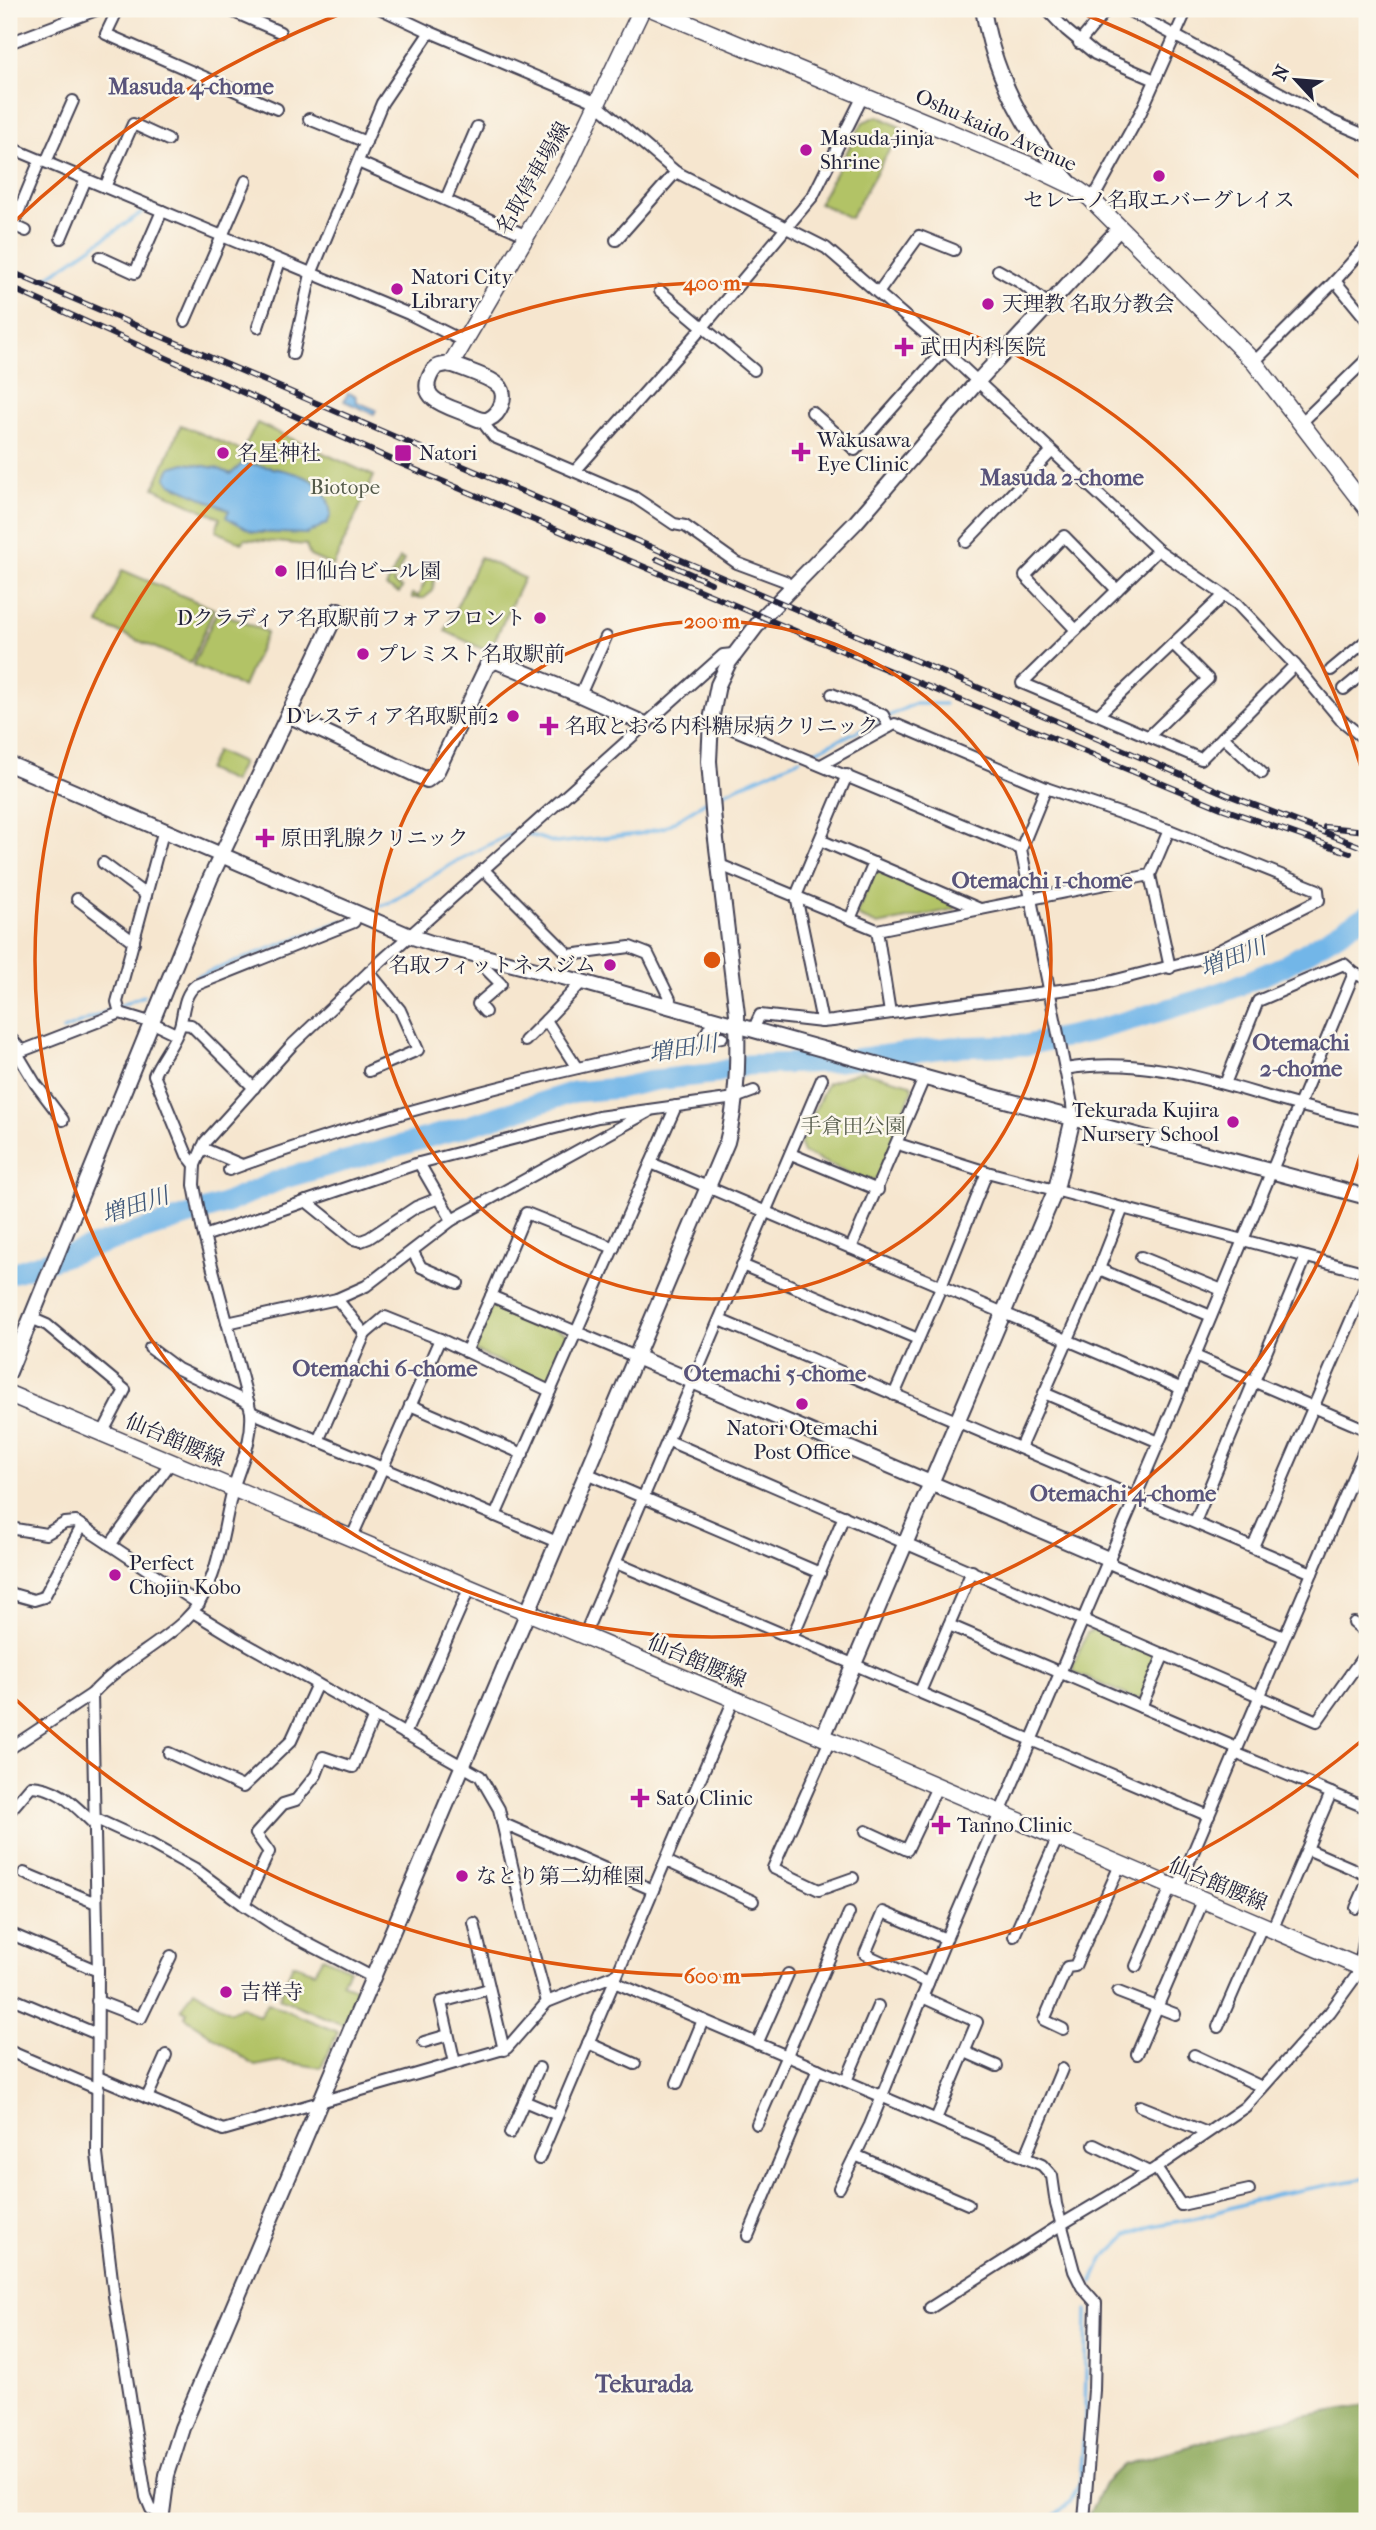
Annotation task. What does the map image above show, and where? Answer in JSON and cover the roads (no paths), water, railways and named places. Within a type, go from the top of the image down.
[{"type":"main road","name":"名取停車場線","points":[[451,364],[568,165],[642,9]]},
{"type":"main road","name":"Oshu-kaido Avenue","points":[[653,9],[1029,165],[1073,186],[1090,198],[1254,362],[1367,509]]},
{"type":"main road","name":"仙台館腰線","points":[[9,1394],[733,1699],[1174,1889],[1366,1967]]},
{"type":"street","points":[[9,43],[99,9]]},
{"type":"street","points":[[118,9],[106,34],[277,108]]},
{"type":"street","points":[[228,9],[280,32]]},
{"type":"street","points":[[982,9],[1000,74],[1034,138],[1073,186]]},
{"type":"street","points":[[1079,43],[1107,9]]},
{"type":"street","points":[[1126,9],[1332,121],[1367,136]]},
{"type":"street","points":[[1090,198],[1098,190],[1141,112],[1187,9]]},
{"type":"street","points":[[385,10],[430,32],[584,97],[676,172],[826,248],[944,350],[1158,550],[1237,604],[1295,665],[1340,719],[1367,741]]},
{"type":"street","points":[[1049,10],[1079,43],[1095,54],[1155,79]]},
{"type":"street","points":[[293,354],[311,274],[366,142],[388,92],[430,32]]},
{"type":"street","points":[[576,470],[787,230],[813,196],[863,96]]},
{"type":"street","points":[[26,231],[13,225],[73,101]]},
{"type":"street","points":[[309,119],[366,142]]},
{"type":"street","points":[[105,187],[133,124],[168,140]]},
{"type":"street","points":[[446,199],[477,127]]},
{"type":"street","points":[[1029,165],[1034,153],[1034,138]]},
{"type":"street","points":[[9,147],[409,314],[463,341]]},
{"type":"street","points":[[358,162],[525,235]]},
{"type":"street","points":[[616,240],[676,172]]},
{"type":"street","points":[[61,238],[86,179]]},
{"type":"street","points":[[185,321],[246,181]]},
{"type":"street","points":[[100,257],[135,273],[162,211]]},
{"type":"street","points":[[92,1694],[97,2154],[100,2192],[147,2501],[153,2512],[161,2518],[167,2475],[182,2428],[727,1142],[736,1093],[738,1033],[709,761],[711,720],[718,685],[733,654],[764,616],[856,522],[1048,304],[1120,229]]},
{"type":"street","points":[[878,293],[919,236],[954,250]]},
{"type":"street","points":[[1254,362],[1367,245]]},
{"type":"street","points":[[258,327],[279,261]]},
{"type":"street","points":[[998,270],[1021,283],[1048,304]]},
{"type":"street","points":[[1335,281],[1367,320]]},
{"type":"street","points":[[660,291],[754,370]]},
{"type":"street","points":[[812,412],[855,450],[944,350]]},
{"type":"street","points":[[1302,422],[1367,359]]},
{"type":"street","points":[[451,364],[496,383],[503,390],[498,412],[490,419],[481,420],[434,400],[427,392],[426,383],[433,369],[451,364]]},
{"type":"street","points":[[481,420],[494,437],[635,497],[674,524],[685,526],[737,563],[785,582],[792,589]]},
{"type":"street","points":[[966,542],[1051,452]]},
{"type":"street","points":[[1076,630],[1025,576],[1064,536],[1116,590]]},
{"type":"street","points":[[1158,550],[1022,683],[1200,759],[1295,665]]},
{"type":"street","points":[[1098,715],[1223,596]]},
{"type":"street","points":[[9,1372],[222,854],[338,610]]},
{"type":"street","points":[[580,695],[606,637]]},
{"type":"street","points":[[1331,670],[1367,640]]},
{"type":"street","points":[[1148,737],[1208,679],[1173,644]]},
{"type":"street","points":[[9,1749],[92,1694],[102,1683],[172,1632],[196,1608],[210,1582],[234,1487],[252,1430],[250,1407],[204,1234],[194,1185],[195,1165],[202,1148],[292,1045],[369,972],[723,655],[733,654]]},
{"type":"street","points":[[288,715],[426,780],[436,773],[491,663],[502,662],[645,724]]},
{"type":"street","points":[[1344,689],[1367,670]]},
{"type":"street","points":[[759,1031],[760,1015],[822,1021],[1049,994],[1170,968],[1206,957],[1320,900],[1318,890],[1169,830],[1046,788],[895,724],[886,723],[832,694]]},
{"type":"street","points":[[711,720],[1021,849]]},
{"type":"street","points":[[816,763],[886,723]]},
{"type":"street","points":[[1223,737],[1262,773]]},
{"type":"street","points":[[9,764],[410,936],[715,1018],[738,1033],[759,1031],[1367,1197]]},
{"type":"street","points":[[822,1021],[796,896],[847,775]]},
{"type":"street","points":[[853,1878],[819,1890],[773,1868],[854,1664],[1056,1189],[1073,1118],[1021,849],[1046,788]]},
{"type":"street","points":[[119,1008],[164,829]]},
{"type":"street","points":[[1169,830],[1150,875],[1170,968]]},
{"type":"street","points":[[820,840],[980,909]]},
{"type":"street","points":[[103,863],[146,895]]},
{"type":"street","points":[[850,919],[874,863]]},
{"type":"street","points":[[720,865],[877,930],[1150,875]]},
{"type":"street","points":[[483,869],[569,955],[629,947],[648,954],[670,999],[669,1006]]},
{"type":"street","points":[[77,899],[134,942]]},
{"type":"street","points":[[195,1165],[187,1155],[154,1075],[179,1029],[181,1013],[191,989],[354,922],[358,913]]},
{"type":"street","points":[[877,930],[890,1013]]},
{"type":"street","points":[[478,1004],[500,984],[484,967],[486,956]]},
{"type":"street","points":[[1225,1084],[1258,1001],[1343,964],[1367,979]]},
{"type":"street","points":[[369,972],[400,1010],[418,1050],[369,1071]]},
{"type":"street","points":[[839,2188],[881,2096],[1159,1442],[1354,973]]},
{"type":"street","points":[[525,1041],[582,982]]},
{"type":"street","points":[[16,1053],[119,1008],[153,1023],[179,1029],[191,1025],[254,1088]]},
{"type":"street","points":[[701,1042],[715,1018]]},
{"type":"street","points":[[546,1020],[577,1068]]},
{"type":"street","points":[[9,1037],[35,1083],[63,1120]]},
{"type":"street","points":[[229,1170],[308,1142],[413,1111],[577,1068],[722,1037]]},
{"type":"street","points":[[1065,1069],[1113,1063],[1168,1069],[1367,1122]]},
{"type":"street","points":[[851,1248],[925,1076]]},
{"type":"street","points":[[584,1636],[822,1079]]},
{"type":"street","points":[[204,1234],[419,1163],[598,1117],[754,1091]]},
{"type":"street","points":[[495,1516],[676,1106]]},
{"type":"street","points":[[227,1323],[337,1299],[366,1286],[452,1220],[652,1110]]},
{"type":"street","points":[[898,1144],[987,1172],[1367,1273]]},
{"type":"street","points":[[202,1148],[242,1165]]},
{"type":"street","points":[[790,1154],[878,1190]]},
{"type":"street","points":[[419,1163],[452,1220]]},
{"type":"street","points":[[651,1163],[1180,1388]]},
{"type":"street","points":[[894,1395],[987,1172]]},
{"type":"street","points":[[306,1201],[353,1239],[361,1241],[416,1207],[439,1198]]},
{"type":"street","points":[[1020,1448],[1123,1208]]},
{"type":"street","points":[[466,1352],[526,1213],[614,1248]]},
{"type":"street","points":[[413,1252],[421,1267],[458,1283]]},
{"type":"street","points":[[1141,1257],[1222,1290]]},
{"type":"street","points":[[1195,1522],[1306,1257]]},
{"type":"street","points":[[743,1265],[918,1339]]},
{"type":"street","points":[[1099,1269],[1211,1316]]},
{"type":"street","points":[[1253,1547],[1367,1283]]},
{"type":"street","points":[[491,1296],[1108,1559],[1113,1565],[1284,1637]]},
{"type":"street","points":[[337,1299],[365,1334]]},
{"type":"street","points":[[318,1441],[365,1334],[385,1317],[440,1339],[550,1391]]},
{"type":"street","points":[[31,1318],[47,1325],[125,1390],[103,1432]]},
{"type":"street","points":[[720,1320],[1312,1573]]},
{"type":"street","points":[[352,1539],[440,1339]]},
{"type":"street","points":[[150,1348],[178,1369],[318,1441],[557,1542]]},
{"type":"street","points":[[1195,1356],[1367,1430]]},
{"type":"street","points":[[1044,1393],[1159,1442]]},
{"type":"street","points":[[411,1405],[523,1454]]},
{"type":"street","points":[[669,1441],[1317,1721],[1367,1651]]},
{"type":"street","points":[[1136,1966],[1209,1816],[1367,1444]]},
{"type":"street","points":[[110,1545],[172,1461]]},
{"type":"street","points":[[586,1473],[820,1573]]},
{"type":"street","points":[[792,1638],[844,1516]]},
{"type":"street","points":[[9,1528],[46,1534],[65,1523],[76,1522],[196,1608],[317,1684],[480,1776],[499,1809],[504,1824],[527,1930],[547,2002]]},
{"type":"street","points":[[9,1593],[34,1600],[44,1597],[82,1526]]},
{"type":"street","points":[[616,1563],[1209,1816]]},
{"type":"street","points":[[920,1692],[972,1571]]},
{"type":"street","points":[[405,1734],[469,1589]]},
{"type":"street","points":[[1354,1623],[1367,1633]]},
{"type":"street","points":[[949,1625],[1367,1808]]},
{"type":"street","points":[[1141,1707],[1164,1654]]},
{"type":"street","points":[[169,1752],[243,1787],[291,1741],[317,1684]]},
{"type":"street","points":[[539,2159],[733,1699]]},
{"type":"street","points":[[244,1905],[269,1852],[256,1834],[282,1804],[296,1800],[316,1775],[323,1757],[353,1767],[374,1716]]},
{"type":"street","points":[[9,1812],[31,1786],[43,1786],[61,1794],[94,1821],[151,1844],[194,1868],[280,1929],[372,1977]]},
{"type":"street","points":[[866,1831],[907,1850],[937,1787]]},
{"type":"street","points":[[1218,2027],[1307,1849],[1331,1793]]},
{"type":"street","points":[[504,1824],[653,1890]]},
{"type":"street","points":[[1014,1936],[1057,1839]]},
{"type":"street","points":[[1307,1849],[1366,1879],[1356,1908]]},
{"type":"street","points":[[666,1861],[753,1901]]},
{"type":"street","points":[[1063,2029],[1044,2020],[1067,1967],[1075,1966],[1120,1865]]},
{"type":"street","points":[[24,1873],[96,1903]]},
{"type":"street","points":[[1137,2054],[1203,1901]]},
{"type":"street","points":[[928,1983],[864,1954],[884,1912],[946,1939]]},
{"type":"street","points":[[757,2124],[849,1913]]},
{"type":"street","points":[[474,1923],[503,2049]]},
{"type":"street","points":[[9,1933],[97,1971]]},
{"type":"street","points":[[930,2308],[1152,2170],[1245,2107],[1330,2012],[1366,1967],[1367,1934]]},
{"type":"street","points":[[97,2001],[141,2018],[171,1956]]},
{"type":"street","points":[[757,2043],[788,1974]]},
{"type":"street","points":[[98,2077],[223,2130],[503,2049],[547,2002],[616,1978],[787,2057],[1042,2165],[1052,2176],[1074,2271],[1082,2287],[1096,2303],[1094,2390],[1084,2521]]},
{"type":"street","points":[[454,2063],[440,2002],[489,1989]]},
{"type":"street","points":[[1118,1992],[1175,2014]]},
{"type":"street","points":[[9,1997],[97,2034]]},
{"type":"street","points":[[922,1997],[977,2022],[936,2119]]},
{"type":"street","points":[[846,2081],[878,2006]]},
{"type":"street","points":[[677,2083],[703,2020]]},
{"type":"street","points":[[424,2042],[448,2035]]},
{"type":"street","points":[[588,2043],[635,2064]]},
{"type":"street","points":[[9,2051],[98,2089]]},
{"type":"street","points":[[965,2052],[997,2066]]},
{"type":"street","points":[[147,2098],[166,2055]]},
{"type":"street","points":[[1194,2055],[1262,2087]]},
{"type":"street","points":[[510,2133],[539,2068]]},
{"type":"street","points":[[748,2236],[818,2069]]},
{"type":"street","points":[[1025,2158],[1062,2069]]},
{"type":"street","points":[[524,2101],[557,2115]]},
{"type":"street","points":[[1140,2106],[1205,2133]]},
{"type":"street","points":[[1094,2145],[1152,2170],[1181,2205],[1249,2190]]},
{"type":"street","points":[[855,2155],[968,2204]]},
{"type":"water","points":[[348,393],[355,395],[357,402],[376,410],[374,414],[344,401]]},
{"type":"water","points":[[185,463],[216,468],[231,474],[243,463],[303,476],[323,491],[331,515],[327,523],[307,534],[253,532],[226,517],[229,510],[171,484],[166,478],[171,467]]},
{"type":"waterway","points":[[45,279],[144,211]]},
{"type":"waterway","points":[[807,755],[914,704],[945,704]]},
{"type":"waterway","points":[[717,796],[800,759]]},
{"type":"waterway","points":[[527,834],[556,843],[639,834],[665,827],[707,801]]},
{"type":"waterway","points":[[380,906],[460,859],[519,830]]},
{"type":"waterway","name":"増田川","points":[[9,1274],[224,1204],[282,1179],[468,1126],[574,1092],[710,1074],[747,1065],[830,1062],[952,1047],[1026,1045],[1089,1032],[1233,988],[1284,966],[1367,915]]},
{"type":"waterway","points":[[196,977],[342,921]]},
{"type":"waterway","points":[[63,1030],[143,996]]},
{"type":"waterway","points":[[1093,2282],[1103,2259],[1128,2235],[1152,2226],[1196,2218],[1274,2195],[1367,2178]]},
{"type":"waterway","points":[[1048,2521],[1070,2502],[1080,2483],[1085,2421],[1087,2310]]},
{"type":"railway","points":[[9,271],[1226,794],[1367,849]]},
{"type":"railway","points":[[9,287],[397,462],[878,666],[1221,808],[1350,853]]},
{"type":"railway","points":[[657,559],[711,583]]},
{"type":"railway","points":[[1325,827],[1367,831]]},
{"type":"place","name":"Masuda-jinja Shrine","points":[[806,150]]},
{"type":"place","name":"セレーノ名取エバーグレイス","points":[[1159,176]]},
{"type":"place","name":"Natori City Library","points":[[397,289]]},
{"type":"place","name":"天理教 名取分教会","points":[[988,304]]},
{"type":"place","name":"武田内科医院","points":[[904,347]]},
{"type":"place","name":"Wakusawa Eye Clinic","points":[[801,452]]},
{"type":"place","name":"名星神社","points":[[223,453]]},
{"type":"place","name":"Natori","points":[[403,453]]},
{"type":"place","name":"旧仙台ビール園","points":[[281,571]]},
{"type":"place","name":"Dクラディア名取駅前フォアフロント","points":[[540,618]]},
{"type":"place","name":"プレミスト名取駅前","points":[[363,654]]},
{"type":"place","name":"Dレスティア名取駅前2","points":[[513,716]]},
{"type":"place","name":"名取とおる内科糖尿病クリニック","points":[[549,726]]},
{"type":"place","name":"原田乳腺クリニック","points":[[265,838]]},
{"type":"place","name":"名取フィットネスジム","points":[[610,965]]},
{"type":"place","name":"Tekurada Kujira Nursery School","points":[[1233,1122]]},
{"type":"place","name":"Natori Otemachi Post Office","points":[[802,1404]]},
{"type":"place","name":"Perfect Chojin Kobo","points":[[115,1575]]},
{"type":"place","name":"Sato Clinic","points":[[640,1798]]},
{"type":"place","name":"Tanno Clinic","points":[[941,1825]]},
{"type":"place","name":"なとり第二幼稚園","points":[[462,1876]]},
{"type":"place","name":"吉祥寺","points":[[226,1992]]},
{"type":"district","name":"Masuda 4-chome","points":[[191,86]]},
{"type":"district","name":"Masuda 2-chome","points":[[1062,477]]},
{"type":"district","name":"Otemachi 1-chome","points":[[1042,880]]},
{"type":"district","name":"Otemachi 2-chome","points":[[1301,1055]]},
{"type":"district","name":"Otemachi 6-chome","points":[[385,1368]]},
{"type":"district","name":"Otemachi 5-chome","points":[[775,1373]]},
{"type":"district","name":"Otemachi 4-chome","points":[[1123,1493]]},
{"type":"district","name":"Tekurada","points":[[644,2384]]},
{"type":"park label","name":"Biotope","points":[[345,487]]},
{"type":"park label","name":"手倉田公園","points":[[853,1126]]}]
